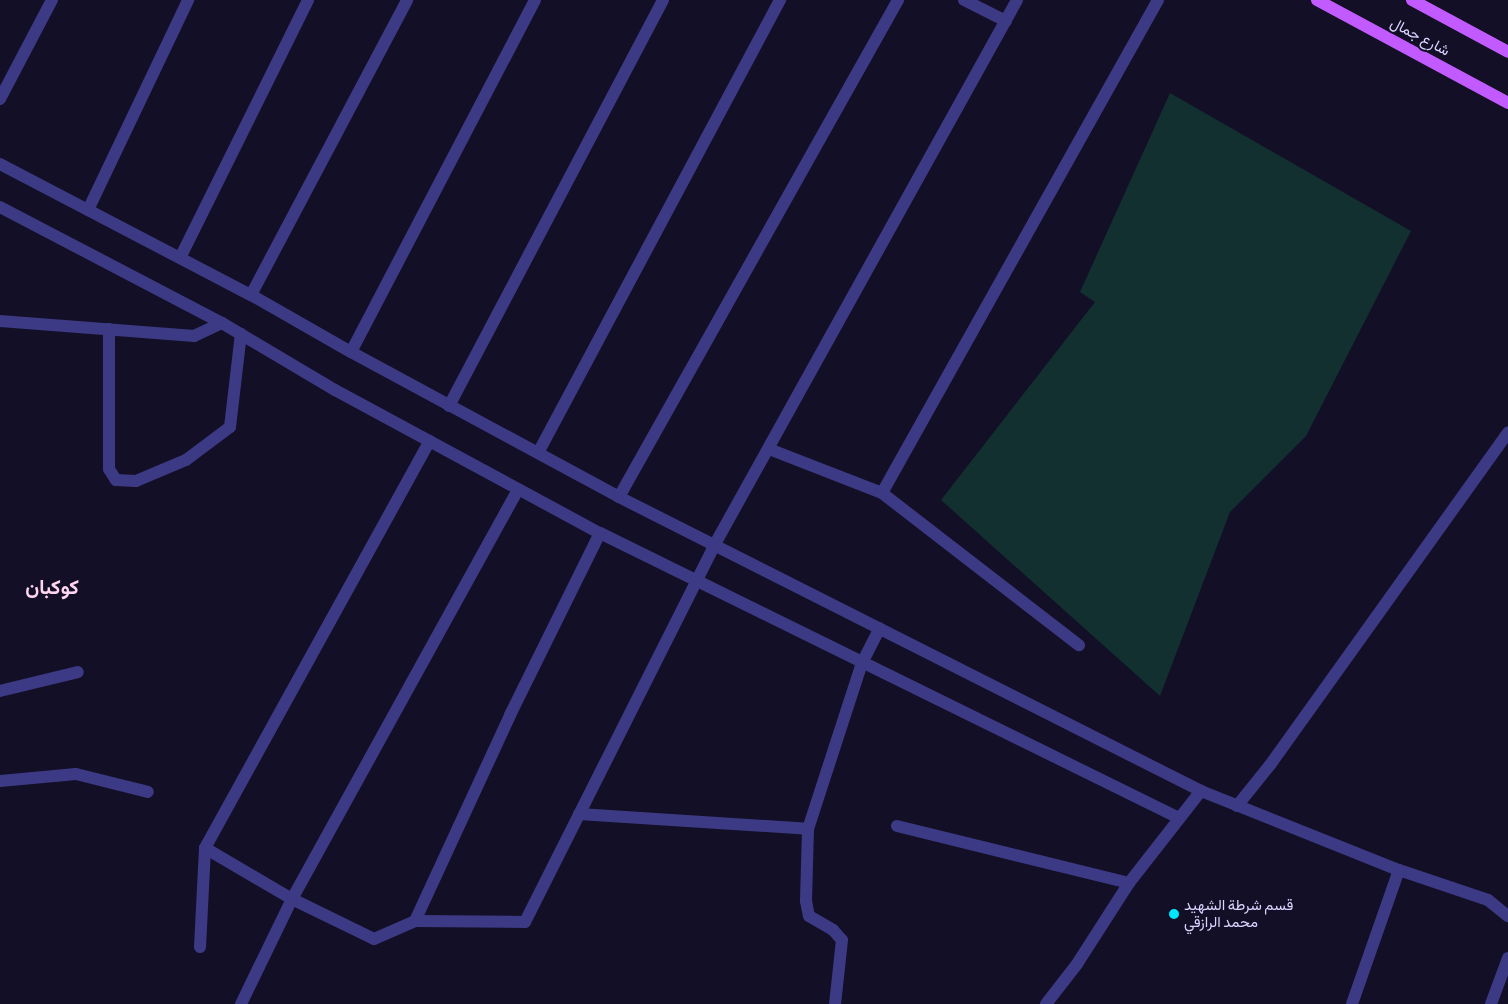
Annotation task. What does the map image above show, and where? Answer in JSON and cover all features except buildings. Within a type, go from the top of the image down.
[{"type":"main road","name":"شارع جمال","points":[[1317,0],[1508,102]]},
{"type":"main road","name":"شارع جمال","points":[[1412,0],[1508,51]]},
{"type":"street","points":[[0,99],[52,0]]},
{"type":"street","points":[[88,210],[188,0]]},
{"type":"street","points":[[180,258],[308,0]]},
{"type":"street","points":[[251,295],[407,0]]},
{"type":"street","points":[[351,352],[535,0]]},
{"type":"street","points":[[449,406],[662,0]]},
{"type":"street","points":[[538,453],[780,0]]},
{"type":"street","points":[[619,497],[898,0]]},
{"type":"street","points":[[964,0],[1006,21]]},
{"type":"street","points":[[205,848],[292,899],[374,939],[415,921],[525,922],[715,544],[1017,0]]},
{"type":"street","points":[[882,493],[1158,0]]},
{"type":"street","points":[[0,164],[251,295],[449,406],[619,497],[1200,791],[1399,870],[1488,900],[1508,916]]},
{"type":"street","points":[[0,207],[222,323],[335,390],[600,533],[696,582],[1179,818]]},
{"type":"street","points":[[0,321],[194,336],[222,323]]},
{"type":"street","points":[[109,330],[109,469],[116,480],[136,481],[186,460],[230,427],[241,334]]},
{"type":"street","points":[[1237,806],[1270,764],[1508,432]]},
{"type":"street","points":[[200,947],[205,848],[430,441]]},
{"type":"street","points":[[769,449],[882,493],[1079,644]]},
{"type":"street","points":[[241,1004],[292,899],[518,489]]},
{"type":"street","points":[[415,921],[510,715],[600,533]]},
{"type":"street","points":[[835,1004],[842,940],[833,930],[810,916],[806,901],[808,828],[862,663],[880,628]]},
{"type":"street","points":[[0,691],[78,672]]},
{"type":"street","points":[[0,780],[76,774],[148,792]]},
{"type":"street","points":[[1046,1004],[1077,964],[1128,883],[1200,791]]},
{"type":"street","points":[[579,814],[808,828]]},
{"type":"street","points":[[897,826],[1128,883]]},
{"type":"street","points":[[1352,1004],[1399,870]]},
{"type":"street","points":[[1491,1004],[1508,958]]},
{"type":"green space","points":[[1170,93],[1411,231],[1306,436],[1230,512],[1160,696],[941,500],[1095,302],[1080,292]]},
{"type":"place","name":"قسم شرطة الشهيد محمد الرازقي","points":[[1174,914]]},
{"type":"district","name":"كوكبان","points":[[52,588]]}]
